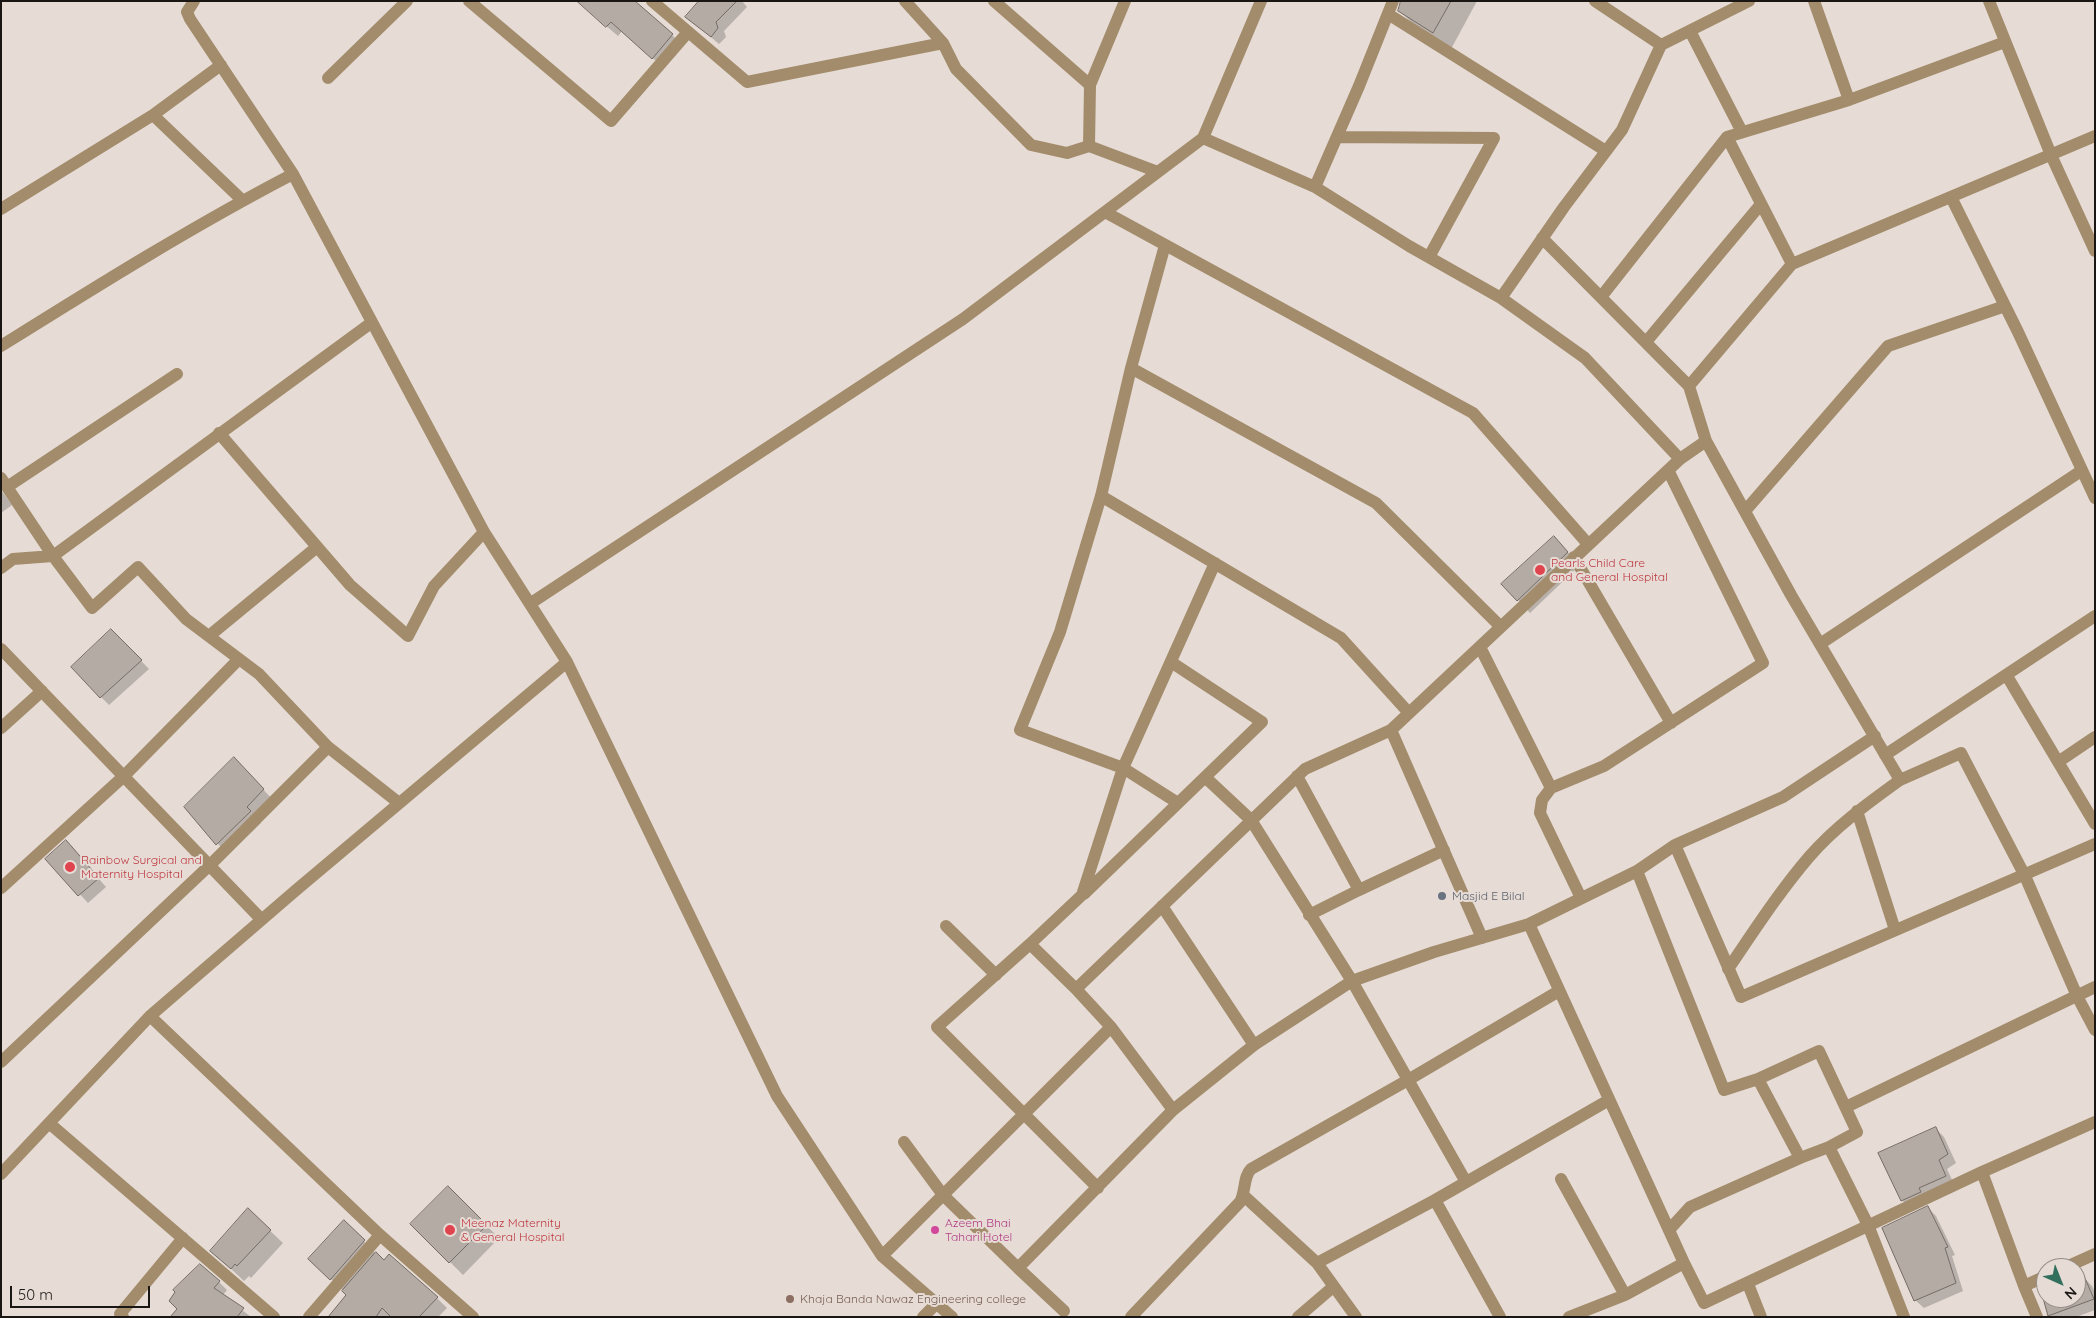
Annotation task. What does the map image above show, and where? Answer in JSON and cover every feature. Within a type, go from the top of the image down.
[{"type":"street","points":[[194,1],[187,12],[190,19],[292,174],[484,532],[567,662],[777,1096],[882,1256],[952,1317]]},
{"type":"street","points":[[328,78],[407,1]]},
{"type":"street","points":[[469,1],[610,122],[688,32]]},
{"type":"street","points":[[652,1],[747,82],[943,43]]},
{"type":"street","points":[[905,1],[943,43],[956,69],[1031,145],[1067,153],[1089,146],[1158,172]]},
{"type":"street","points":[[994,1],[1090,85]]},
{"type":"street","points":[[1089,146],[1090,85],[1124,1]]},
{"type":"street","points":[[531,603],[963,319],[1203,138],[1261,1]]},
{"type":"street","points":[[1315,187],[1393,1]]},
{"type":"street","points":[[1594,1],[1661,46]]},
{"type":"street","points":[[1501,298],[1542,238],[1622,130],[1661,46],[1749,1]]},
{"type":"street","points":[[1814,1],[1849,100]]},
{"type":"street","points":[[1991,2],[2005,42],[2051,155],[2095,251]]},
{"type":"street","points":[[1388,14],[1606,151]]},
{"type":"street","points":[[1690,31],[1742,132]]},
{"type":"street","points":[[1601,298],[1727,137],[1849,100],[2005,42]]},
{"type":"street","points":[[1,209],[153,115],[221,65]]},
{"type":"street","points":[[153,115],[242,200]]},
{"type":"street","points":[[1689,386],[1792,264],[2095,136]]},
{"type":"street","points":[[1337,137],[1494,138],[1428,257]]},
{"type":"street","points":[[1727,137],[1792,264]]},
{"type":"street","points":[[1203,138],[1315,187],[1428,257],[1501,298],[1585,358],[1680,459]]},
{"type":"street","points":[[1,346],[140,260],[242,200],[292,174]]},
{"type":"street","points":[[1951,197],[2005,306],[2095,498]]},
{"type":"street","points":[[1646,342],[1761,204]]},
{"type":"street","points":[[1105,212],[1473,413],[1588,544]]},
{"type":"street","points":[[1542,238],[1689,386],[1706,441],[1820,644],[1900,780]]},
{"type":"street","points":[[1165,245],[1131,368],[1101,496],[1060,632],[1020,730],[1123,768],[1178,803]]},
{"type":"street","points":[[1745,511],[1888,346],[2005,306]]},
{"type":"street","points":[[1,568],[12,559],[53,556],[371,323]]},
{"type":"street","points":[[1131,368],[1376,503],[1501,627]]},
{"type":"street","points":[[177,374],[4,482],[53,556],[92,608],[138,567],[186,619],[259,674],[328,747],[399,803]]},
{"type":"street","points":[[219,433],[350,585],[408,636],[434,586],[484,532]]},
{"type":"street","points":[[1076,989],[1305,769],[1391,730],[1668,470],[1706,441]]},
{"type":"street","points":[[1581,898],[1540,813],[1542,800],[1551,788],[1604,766],[1763,663],[1668,470]]},
{"type":"street","points":[[1820,644],[2082,472]]},
{"type":"street","points":[[1101,496],[1341,638],[1409,713]]},
{"type":"street","points":[[209,636],[317,547]]},
{"type":"street","points":[[1574,557],[1671,723]]},
{"type":"street","points":[[1082,895],[1123,768],[1215,563]]},
{"type":"street","points":[[1885,754],[2007,676],[2095,616]]},
{"type":"street","points":[[1480,647],[1551,788]]},
{"type":"street","points":[[1,649],[261,920]]},
{"type":"street","points":[[1,888],[124,776],[240,659]]},
{"type":"street","points":[[1,1174],[150,1016],[567,662]]},
{"type":"street","points":[[1098,1188],[937,1027],[1030,944],[1262,722],[1171,662]]},
{"type":"street","points":[[2007,676],[2095,824]]},
{"type":"street","points":[[1,728],[42,692]]},
{"type":"street","points":[[1391,730],[1482,938]]},
{"type":"street","points":[[1018,1268],[1173,1110],[1254,1045],[1352,981],[1434,952],[1528,924],[1636,871],[1675,845],[1783,796],[1875,736]]},
{"type":"street","points":[[2058,762],[2095,737]]},
{"type":"street","points":[[1,1062],[210,865],[328,747]]},
{"type":"street","points":[[1728,969],[1803,864],[1857,811],[1900,780],[1961,753],[2024,876],[2077,996],[2095,1030]]},
{"type":"street","points":[[1297,776],[1358,890]]},
{"type":"street","points":[[1205,777],[1251,820],[1352,981],[1466,1182]]},
{"type":"street","points":[[1857,811],[1896,930]]},
{"type":"street","points":[[1675,845],[1741,997],[2095,844]]},
{"type":"street","points":[[1309,915],[1444,850]]},
{"type":"street","points":[[1636,871],[1724,1090],[1758,1079],[1819,1051],[1857,1132],[1829,1147],[1690,1206],[1669,1230]]},
{"type":"street","points":[[1162,906],[1254,1045]]},
{"type":"street","points":[[1528,924],[1704,1303],[1748,1284],[1982,1172],[2095,1122]]},
{"type":"street","points":[[946,926],[996,975]]},
{"type":"street","points":[[1030,944],[1111,1027],[1173,1110]]},
{"type":"street","points":[[1846,1107],[2095,987]]},
{"type":"street","points":[[1131,1317],[1236,1206],[1244,1195],[1247,1174],[1251,1169],[1408,1080],[1559,991]]},
{"type":"street","points":[[150,1016],[380,1236],[473,1317]]},
{"type":"street","points":[[882,1256],[1111,1027]]},
{"type":"street","points":[[1758,1079],[1800,1158]]},
{"type":"street","points":[[1317,1263],[1435,1200],[1609,1100]]},
{"type":"street","points":[[49,1124],[274,1317]]},
{"type":"street","points":[[904,1142],[943,1195],[1064,1310]]},
{"type":"street","points":[[1829,1147],[1868,1225],[1904,1317]]},
{"type":"street","points":[[1982,1172],[2037,1317]]},
{"type":"street","points":[[1561,1179],[1625,1295]]},
{"type":"street","points":[[1244,1195],[1317,1263],[1356,1317]]},
{"type":"street","points":[[1435,1200],[1500,1317]]},
{"type":"street","points":[[309,1317],[380,1236]]},
{"type":"street","points":[[123,1317],[120,1314],[183,1238]]},
{"type":"street","points":[[1569,1317],[1625,1295],[1684,1263]]},
{"type":"street","points":[[2024,1286],[2036,1281]]},
{"type":"street","points":[[1748,1284],[1761,1317]]},
{"type":"street","points":[[1298,1317],[1333,1287]]},
{"type":"street","points":[[923,1317],[936,1304]]},
{"type":"building","points":[[577,1],[635,1],[673,34],[652,59],[611,22],[606,27]]},
{"type":"building","points":[[699,1],[737,1],[716,22],[718,28],[711,37],[685,17]]},
{"type":"building","points":[[1401,1],[1451,1],[1433,33],[1398,11]]},
{"type":"building","points":[[1554,536],[1568,552],[1517,601],[1501,584]]},
{"type":"building","points":[[111,629],[142,660],[100,698],[71,667]]},
{"type":"building","points":[[234,757],[264,789],[247,807],[251,811],[216,845],[184,807]]},
{"type":"building","points":[[66,840],[99,878],[78,896],[45,859]]},
{"type":"building","points":[[1936,1127],[1948,1154],[1939,1160],[1946,1176],[1919,1188],[1921,1192],[1901,1201],[1878,1153]]},
{"type":"building","points":[[448,1186],[487,1225],[449,1263],[410,1224]]},
{"type":"building","points":[[1928,1206],[1948,1247],[1945,1248],[1956,1283],[1914,1301],[1882,1228]]},
{"type":"building","points":[[248,1208],[271,1230],[237,1266],[235,1264],[231,1269],[210,1251]]},
{"type":"building","points":[[344,1220],[365,1240],[330,1280],[308,1259]]},
{"type":"building","points":[[376,1252],[384,1260],[389,1254],[438,1297],[419,1317],[391,1317],[382,1308],[376,1317],[328,1317],[346,1295],[342,1291]]},
{"type":"building","points":[[200,1264],[220,1281],[214,1288],[244,1308],[237,1317],[170,1317],[177,1309],[169,1301],[175,1292],[173,1290]]},
{"type":"building","points":[[2086,1281],[2094,1299],[2086,1302]]},
{"type":"building","points":[[2046,1308],[2070,1308],[2048,1316]]},
{"type":"place","name":"Pearls Child Care and General Hospital","points":[[1540,570]]},
{"type":"place","name":"Rainbow Surgical and Maternity Hospital","points":[[70,867]]},
{"type":"place","name":"Masjid E Bilal","points":[[1442,896]]},
{"type":"place","name":"Meenaz Maternity & General Hospital","points":[[450,1230]]},
{"type":"place","name":"Azeem Bhai Tahari Hotel","points":[[935,1230]]},
{"type":"place","name":"Khaja Banda Nawaz Engineering college","points":[[790,1299]]}]
